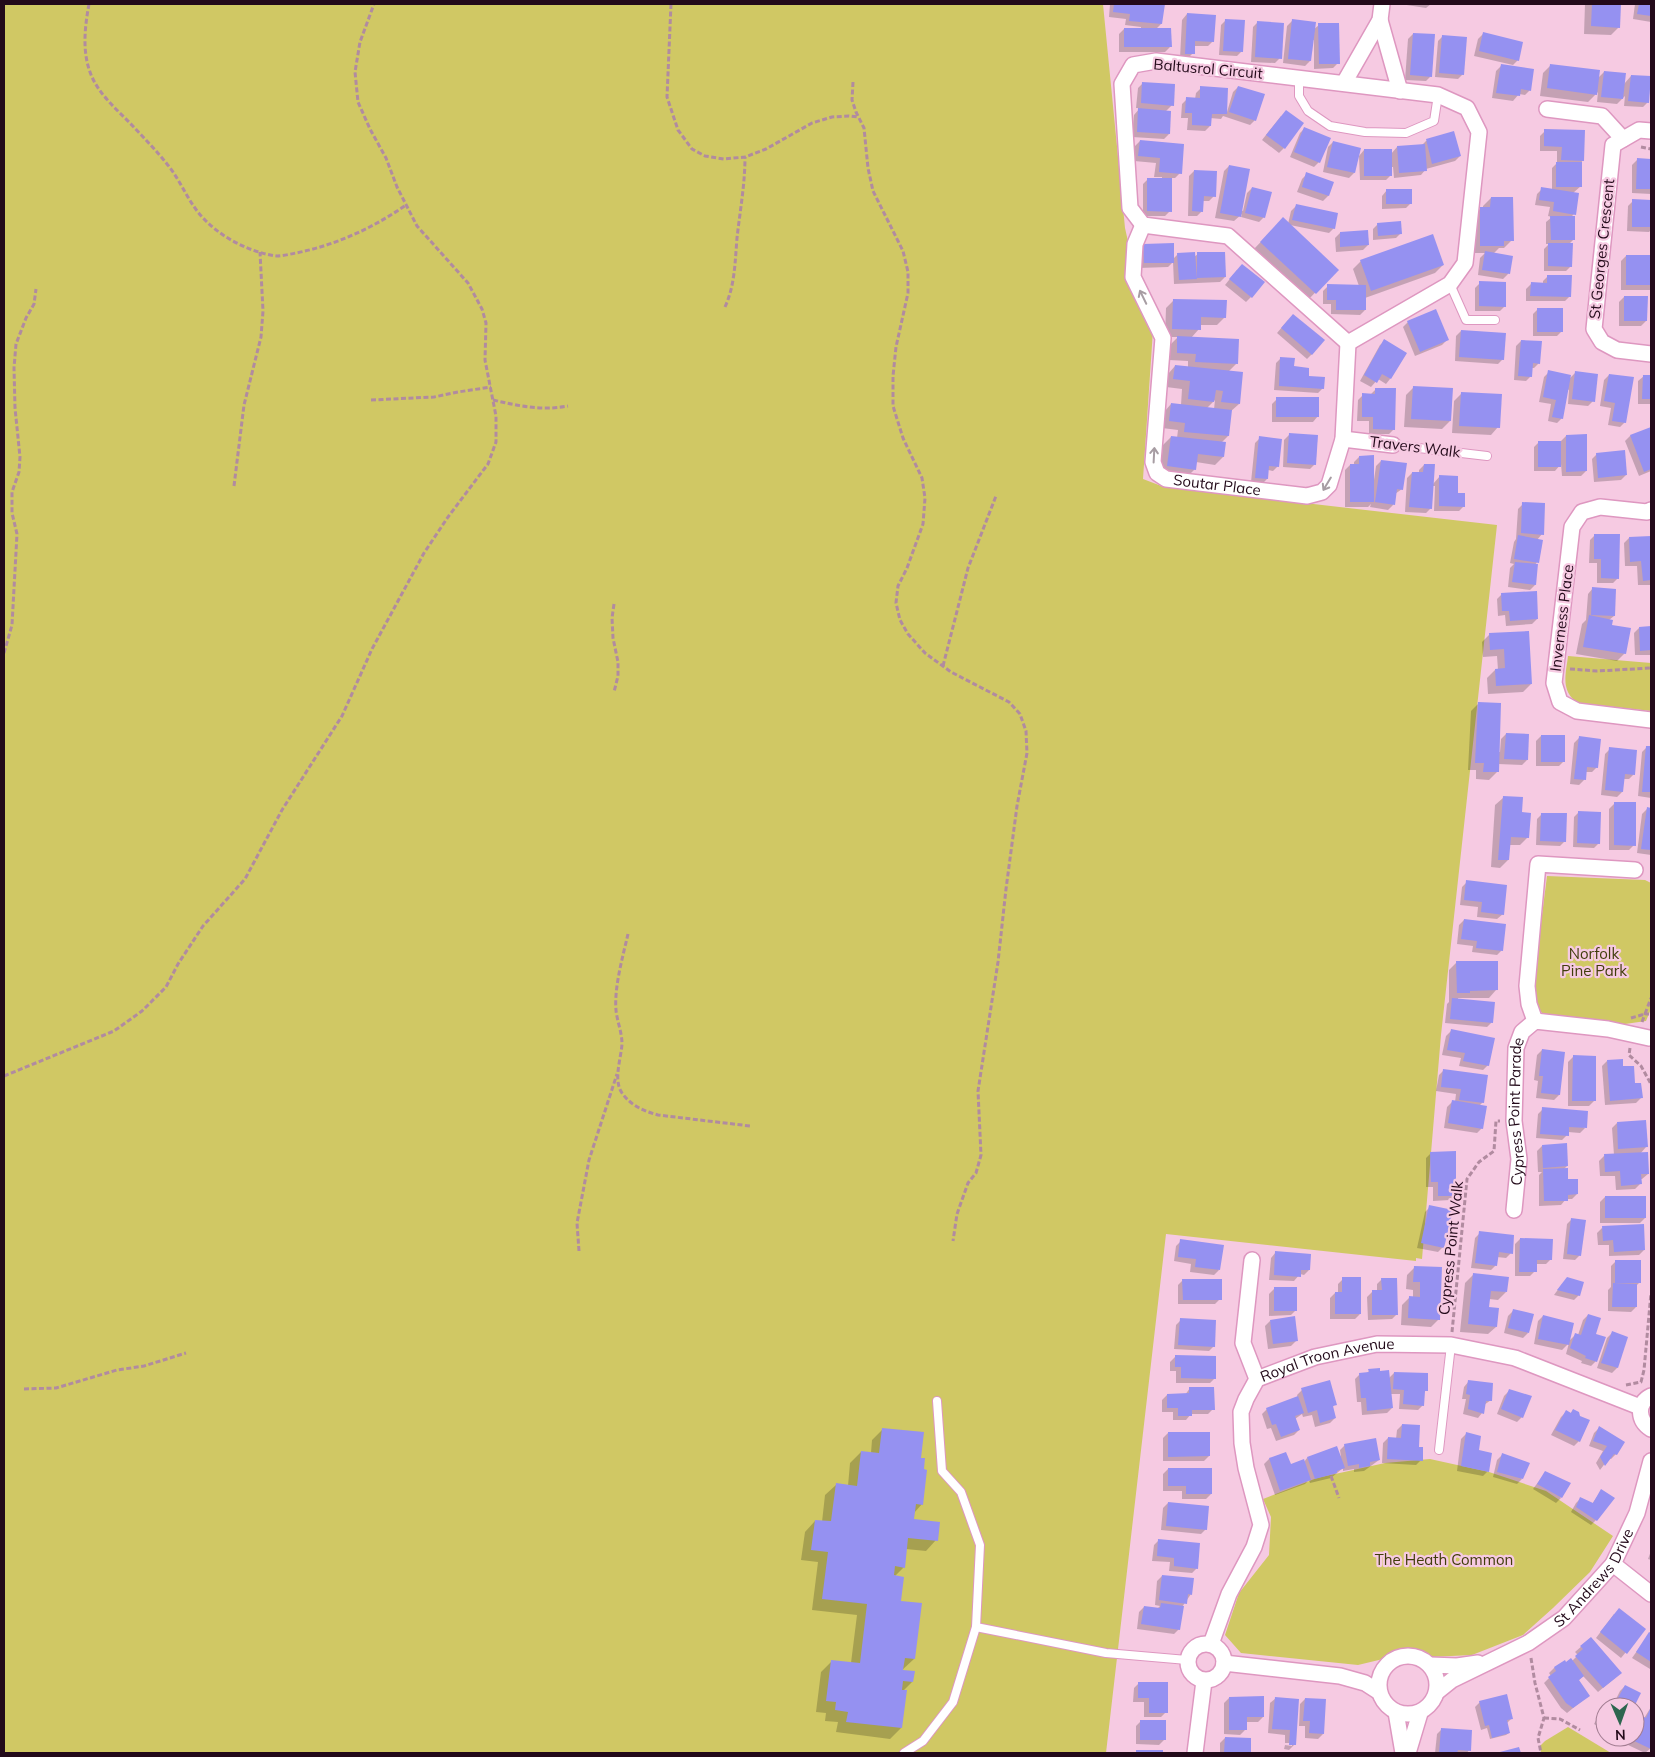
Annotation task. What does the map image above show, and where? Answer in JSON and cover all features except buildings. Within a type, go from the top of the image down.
[{"type":"street","points":[[1344,83],[1380,20],[1382,4]]},
{"type":"street","points":[[1380,20],[1400,91]]},
{"type":"street","name":"Baltusrol Circuit","points":[[1143,225],[1130,208],[1122,84],[1133,65],[1156,61],[1438,95],[1467,108],[1479,132],[1465,263],[1450,284],[1348,343]]},
{"type":"street","points":[[1547,109],[1602,116],[1629,143],[1639,130],[1651,131]]},
{"type":"street","name":"St Georges Crescent","points":[[1629,143],[1613,145],[1594,329],[1602,342],[1617,350],[1651,354]]},
{"type":"street","points":[[1143,225],[1228,236],[1348,343]]},
{"type":"street","name":"Soutar Place","points":[[1143,225],[1135,244],[1133,277],[1163,338],[1153,462],[1157,473],[1166,479],[1307,496],[1322,492],[1329,485],[1343,439],[1348,343]]},
{"type":"street","name":"Travers Walk","points":[[1343,439],[1393,444]]},
{"type":"street","name":"Inverness Place","points":[[1651,510],[1647,512],[1600,507],[1582,512],[1572,527],[1554,683],[1560,702],[1576,711],[1651,720]]},
{"type":"street","name":"Cypress Point Parade","points":[[1535,1021],[1529,1004],[1527,986],[1538,864],[1635,870]]},
{"type":"street","name":"Cypress Point Parade","points":[[1514,1210],[1518,1159],[1514,1121],[1516,1048],[1522,1032],[1535,1021],[1608,1029],[1651,1039]]},
{"type":"street","points":[[1252,1260],[1243,1343],[1257,1379]]},
{"type":"street","name":"Royal Troon Avenue","points":[[1211,1644],[1229,1594],[1254,1547],[1261,1525],[1246,1468],[1242,1443],[1241,1412],[1257,1379],[1315,1356],[1377,1344],[1452,1337],[1515,1358],[1640,1407]]},
{"type":"street","points":[[1651,1396],[1640,1407],[1642,1421],[1651,1429]]},
{"type":"street","name":"St Andrews Drive","points":[[1437,1692],[1452,1680],[1528,1643],[1564,1618],[1614,1564],[1637,1513],[1651,1461]]},
{"type":"street","points":[[1614,1564],[1651,1594]]},
{"type":"street","points":[[1201,1644],[1211,1644],[1219,1649],[1224,1663],[1216,1677],[1204,1681],[1193,1676],[1189,1670],[1187,1660],[1191,1651],[1196,1647],[1201,1644]]},
{"type":"street","points":[[1404,1656],[1415,1656],[1430,1665],[1436,1674],[1438,1684],[1433,1702],[1420,1712],[1410,1715],[1396,1712],[1388,1706],[1380,1692],[1379,1682],[1383,1671],[1389,1663],[1404,1656]]},
{"type":"street","name":"St Andrews Drive","points":[[1430,1665],[1456,1666],[1492,1660]]},
{"type":"street","points":[[1224,1663],[1340,1676],[1365,1683],[1380,1692]]},
{"type":"street","points":[[1340,1676],[1383,1671]]},
{"type":"street","points":[[1196,1753],[1204,1681]]},
{"type":"street","points":[[1396,1712],[1403,1753]]},
{"type":"street","points":[[1408,1753],[1420,1712]]},
{"type":"lane","points":[[1299,78],[1299,96],[1308,111],[1330,126],[1365,132],[1406,132],[1434,121],[1438,95]]},
{"type":"lane","points":[[1450,284],[1466,320],[1495,320]]},
{"type":"lane","name":"Travers Walk","points":[[1393,444],[1487,456]]},
{"type":"lane","points":[[1440,1450],[1452,1337]]},
{"type":"lane","points":[[904,1753],[923,1741],[953,1702],[976,1627],[980,1546],[961,1492],[942,1471],[937,1401]]},
{"type":"lane","points":[[976,1627],[1106,1653],[1187,1660]]},
{"type":"path","points":[[89,4],[85,28],[86,52],[90,72],[104,98],[169,166],[186,194],[206,221],[229,238],[260,252],[279,256],[310,250],[356,234],[384,220],[406,205]]},
{"type":"path","points":[[4,1076],[114,1031],[142,1011],[166,987],[178,964],[203,926],[245,879],[282,810],[342,716],[372,649],[424,553],[448,517],[488,464],[496,442],[496,416],[485,360],[486,323],[482,309],[468,283],[417,226],[358,102],[354,72],[360,42],[374,4]]},
{"type":"path","points":[[671,4],[667,97],[678,130],[692,150],[705,156],[724,159],[745,157],[766,149],[812,123],[832,117],[859,117]]},
{"type":"path","points":[[853,82],[852,100],[864,128],[868,168],[873,191],[903,251],[908,272],[908,293],[896,347],[893,376],[893,406],[903,438],[922,478],[925,498],[923,524],[907,568],[898,586],[896,603],[900,620],[908,634],[925,653],[950,672],[1008,702],[1020,714],[1026,731],[1027,753],[1017,806],[998,962],[978,1091],[981,1155],[976,1173],[968,1183],[957,1214],[953,1241]]},
{"type":"path","points":[[1629,143],[1651,149]]},
{"type":"path","points":[[725,307],[731,295],[736,262],[745,157]]},
{"type":"path","points":[[234,486],[244,405],[261,337],[263,311],[260,252]]},
{"type":"path","points":[[4,653],[12,625],[17,534],[12,513],[12,492],[20,457],[15,408],[15,352],[16,344],[26,318],[34,304],[36,289]]},
{"type":"path","points":[[371,400],[434,397],[491,387]]},
{"type":"path","points":[[493,400],[521,407],[551,409],[568,406]]},
{"type":"path","points":[[943,666],[968,568],[996,496]]},
{"type":"path","points":[[614,604],[612,618],[613,638],[618,662],[618,676],[614,692]]},
{"type":"path","points":[[1570,670],[1596,671],[1651,668]]},
{"type":"path","points":[[628,934],[616,1010],[622,1043],[618,1082],[622,1092],[633,1104],[644,1111],[675,1118],[750,1126]]},
{"type":"path","points":[[579,1251],[577,1223],[589,1160],[619,1066]]},
{"type":"path","name":"Cypress Point Walk","points":[[1452,1337],[1467,1179],[1479,1162],[1494,1151],[1496,1121],[1514,1121]]},
{"type":"path","points":[[1619,1383],[1625,1385],[1641,1382],[1644,1370],[1651,1293]]},
{"type":"path","points":[[1452,1337],[1460,1331]]},
{"type":"path","points":[[24,1389],[56,1388],[98,1375],[144,1366],[186,1353]]},
{"type":"path","points":[[1330,1476],[1339,1498]]},
{"type":"path","points":[[1528,1643],[1544,1718],[1538,1738],[1540,1753]]},
{"type":"path","points":[[1544,1718],[1560,1719],[1580,1730]]},
{"type":"green space","points":[[4,4],[1103,4],[1125,228],[1144,313],[1153,330],[1143,479],[1164,487],[1497,525],[1441,1035],[1422,1259],[1416,1258],[1416,1261],[1166,1234],[1106,1753],[4,1753]]},
{"type":"green space","points":[[1568,656],[1651,663],[1651,711],[1578,703],[1572,698],[1566,687]]},
{"type":"green space","name":"Norfolk Pine Park","points":[[1547,876],[1645,880],[1651,883],[1651,1009],[1646,1021],[1618,1025],[1546,1018],[1538,1008],[1532,994]]},
{"type":"green space","name":"The Heath Common","points":[[1430,1459],[1489,1472],[1546,1491],[1613,1536],[1590,1572],[1523,1635],[1472,1655],[1430,1657],[1408,1649],[1383,1659],[1358,1665],[1241,1653],[1225,1635],[1239,1593],[1269,1555],[1271,1517],[1263,1499],[1317,1478],[1385,1463]]},
{"type":"green space","points":[[1568,1727],[1595,1743],[1595,1747],[1601,1747],[1611,1753],[1541,1753],[1540,1746]]}]
